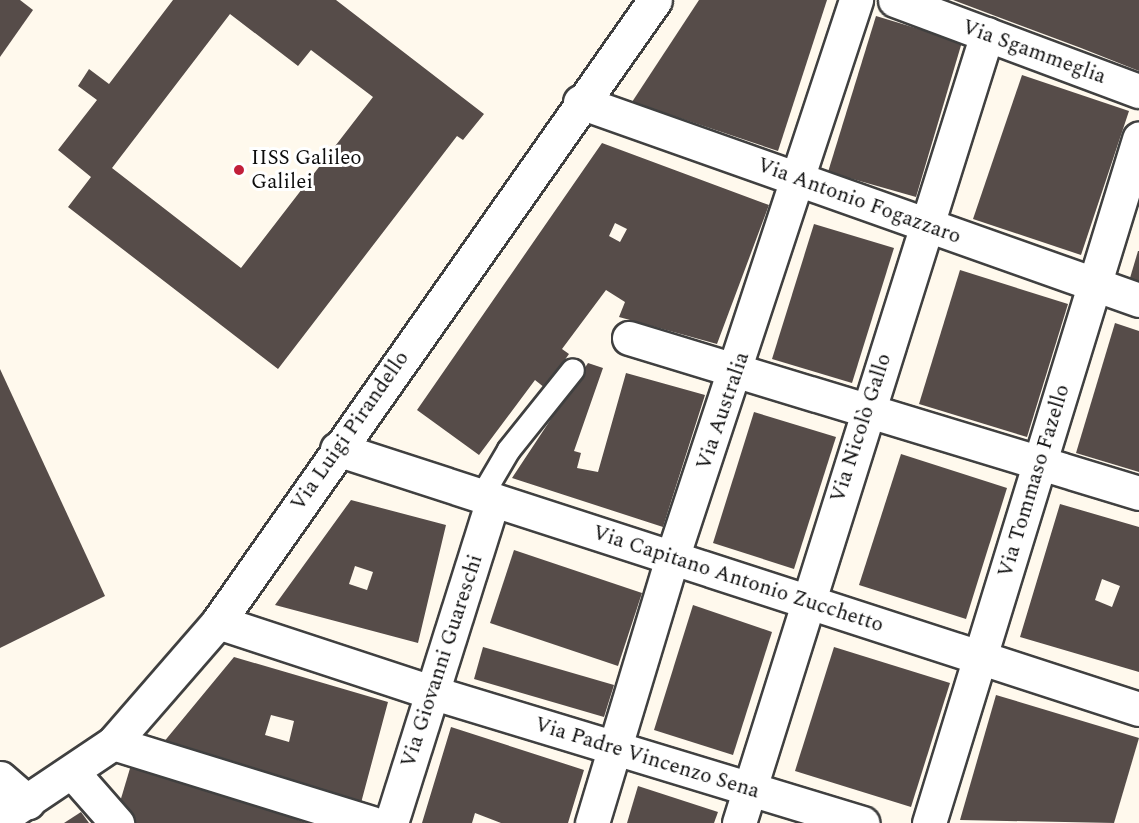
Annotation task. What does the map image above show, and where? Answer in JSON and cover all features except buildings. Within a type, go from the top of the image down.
[{"type":"street","name":"Via Luigi Pirandello","points":[[0,819],[73,773],[113,743],[218,622],[580,102],[655,0]]},
{"type":"street","name":"Via Australia","points":[[592,823],[672,558],[738,368],[856,0]]},
{"type":"street","name":"Via Sgammeglia","points":[[895,0],[1139,91]]},
{"type":"street","name":"Via Nicolò Gallo","points":[[739,823],[867,409],[928,226],[987,34]]},
{"type":"street","name":"Via Antonio Fogazzaro","points":[[580,102],[1139,300]]},
{"type":"street","name":"Via Tommaso Fazello","points":[[929,823],[1139,139]]},
{"type":"street","points":[[629,338],[738,368],[1139,493]]},
{"type":"street","name":"Via Capitano Antonio Zucchetto","points":[[337,449],[1139,709]]},
{"type":"street","name":"Via Giovanni Guareschi","points":[[391,823],[488,498]]},
{"type":"street","name":"Via Padre Vincenzo Sena","points":[[218,622],[431,692],[863,823]]},
{"type":"street","points":[[113,743],[372,823]]},
{"type":"street","points":[[73,773],[117,823]]},
{"type":"street","points":[[0,778],[28,802]]},
{"type":"lane","points":[[488,498],[509,450],[573,370]]},
{"type":"place","name":"IISS Galileo Galilei","points":[[239,170]]}]
